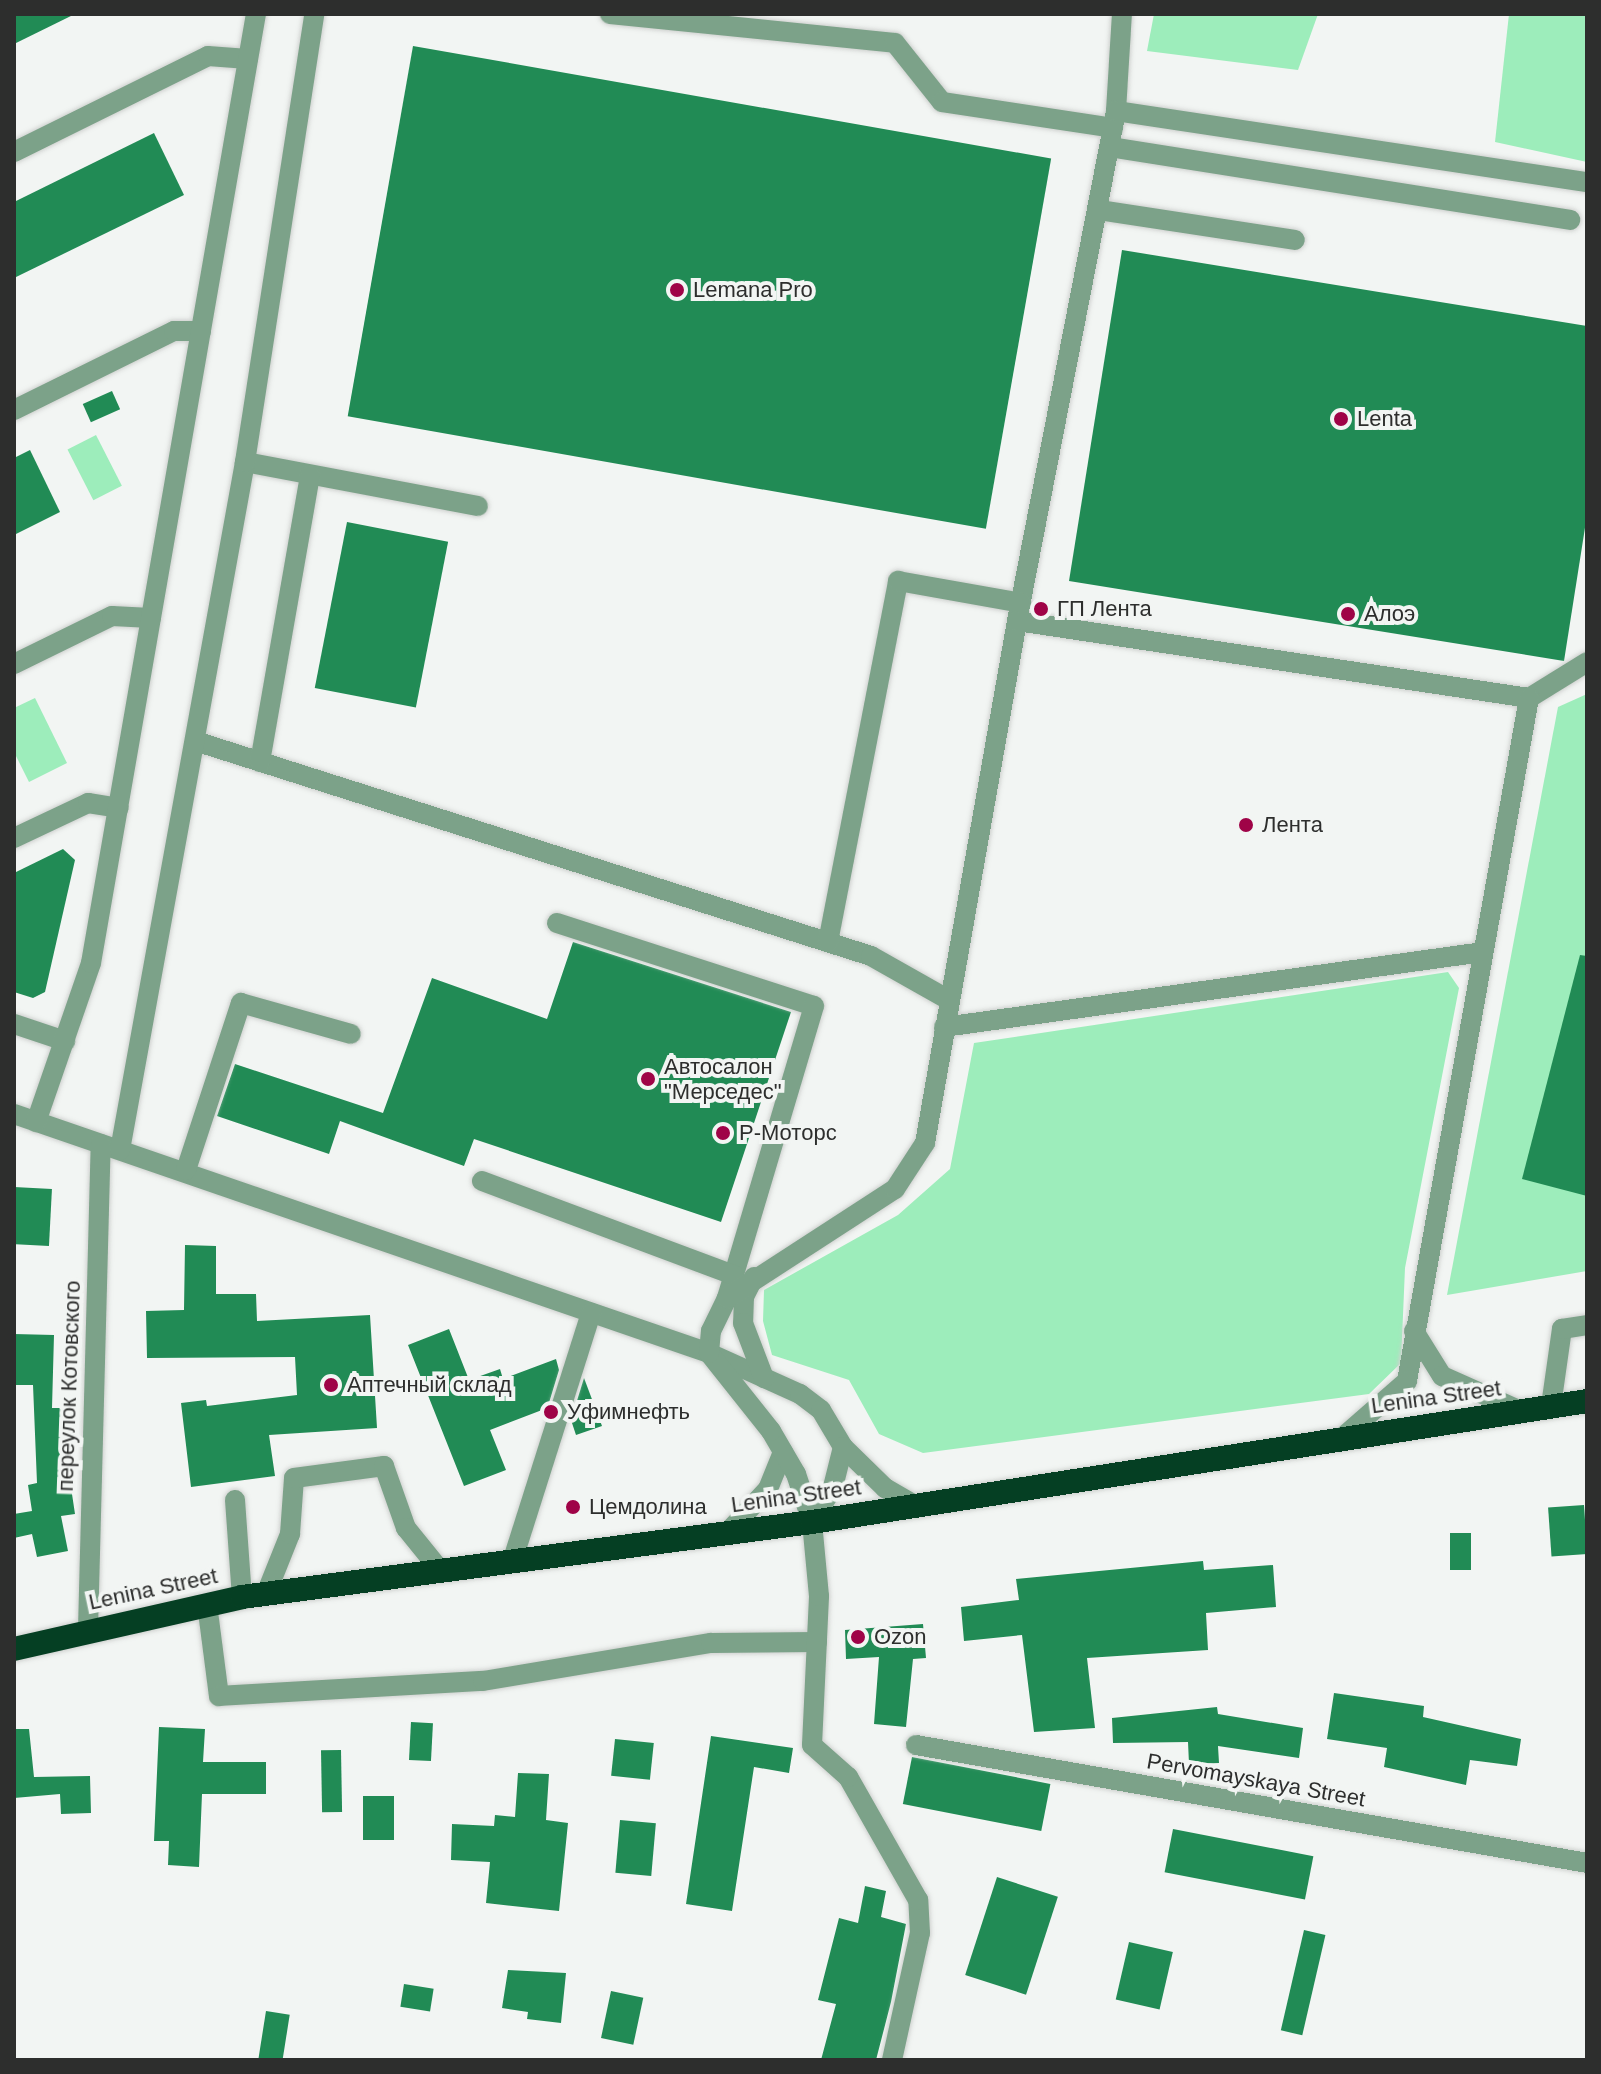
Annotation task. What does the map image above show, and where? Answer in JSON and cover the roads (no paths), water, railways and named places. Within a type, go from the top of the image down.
[{"type":"highway","name":"Lenina Street","points":[[14,1649],[88,1629],[254,1596],[513,1559],[812,1522],[1587,1401]]},
{"type":"street","points":[[36,1122],[91,963],[256,14]]},
{"type":"street","name":"переулок Котовского","points":[[88,1629],[110,1147],[195,741],[245,462],[314,14]]},
{"type":"street","points":[[610,14],[895,43],[942,102],[1113,129],[1570,220]]},
{"type":"street","points":[[892,2060],[920,1933],[918,1900],[848,1777],[812,1745],[819,1596],[812,1522],[783,1452],[748,1398],[709,1353],[711,1331],[727,1298],[744,1276],[895,1189],[915,1165],[925,1143],[1019,612],[1099,210],[1113,129],[1122,14]]},
{"type":"street","points":[[14,152],[208,56],[248,59]]},
{"type":"street","points":[[1113,129],[1587,182]]},
{"type":"street","points":[[1099,210],[1295,240]]},
{"type":"street","points":[[14,410],[174,331],[201,331]]},
{"type":"street","points":[[245,462],[478,506]]},
{"type":"street","points":[[260,762],[310,475]]},
{"type":"street","points":[[828,942],[898,581],[1019,612],[1529,698],[1587,662]]},
{"type":"street","points":[[14,664],[112,616],[151,618]]},
{"type":"street","points":[[1343,1437],[1407,1381],[1529,698]]},
{"type":"street","points":[[195,741],[871,956],[949,1000]]},
{"type":"street","points":[[14,838],[78,806],[119,808]]},
{"type":"street","points":[[557,923],[814,1006],[744,1276],[743,1323],[764,1378]]},
{"type":"street","points":[[944,1027],[1483,952]]},
{"type":"street","points":[[186,1170],[241,1003],[351,1034]]},
{"type":"street","points":[[14,1024],[65,1041]]},
{"type":"street","points":[[14,1114],[186,1170],[709,1353],[764,1378],[821,1410],[843,1447],[885,1488],[913,1504]]},
{"type":"street","points":[[482,1181],[744,1276]]},
{"type":"street","points":[[513,1559],[591,1313]]},
{"type":"street","points":[[1551,1406],[1562,1329],[1587,1325]]},
{"type":"street","points":[[1414,1331],[1442,1376],[1521,1411]]},
{"type":"street","points":[[812,1522],[833,1487],[843,1447]]},
{"type":"street","points":[[727,1533],[768,1489],[783,1452]]},
{"type":"street","points":[[254,1596],[290,1534],[294,1478],[384,1466],[406,1528],[440,1570]]},
{"type":"street","points":[[235,1500],[254,1596]]},
{"type":"street","points":[[207,1604],[219,1696],[483,1681],[711,1643],[817,1642]]},
{"type":"street","name":"Pervomayskaya Street","points":[[916,1745],[1587,1863]]},
{"type":"place","name":"Lemana Pro","points":[[677,290]]},
{"type":"place","name":"Lenta","points":[[1341,419]]},
{"type":"place","name":"ГП Лента","points":[[1041,609]]},
{"type":"place","name":"Алоэ","points":[[1348,614]]},
{"type":"place","name":"Лента","points":[[1246,825]]},
{"type":"place","name":"Автосалон \"Мерседес\"","points":[[648,1079]]},
{"type":"place","name":"Р-Моторс","points":[[723,1133]]},
{"type":"place","name":"Аптечный склад","points":[[331,1385]]},
{"type":"place","name":"Уфимнефть","points":[[551,1412]]},
{"type":"place","name":"Цемдолина","points":[[573,1507]]},
{"type":"place","name":"Ozon","points":[[858,1637]]}]
